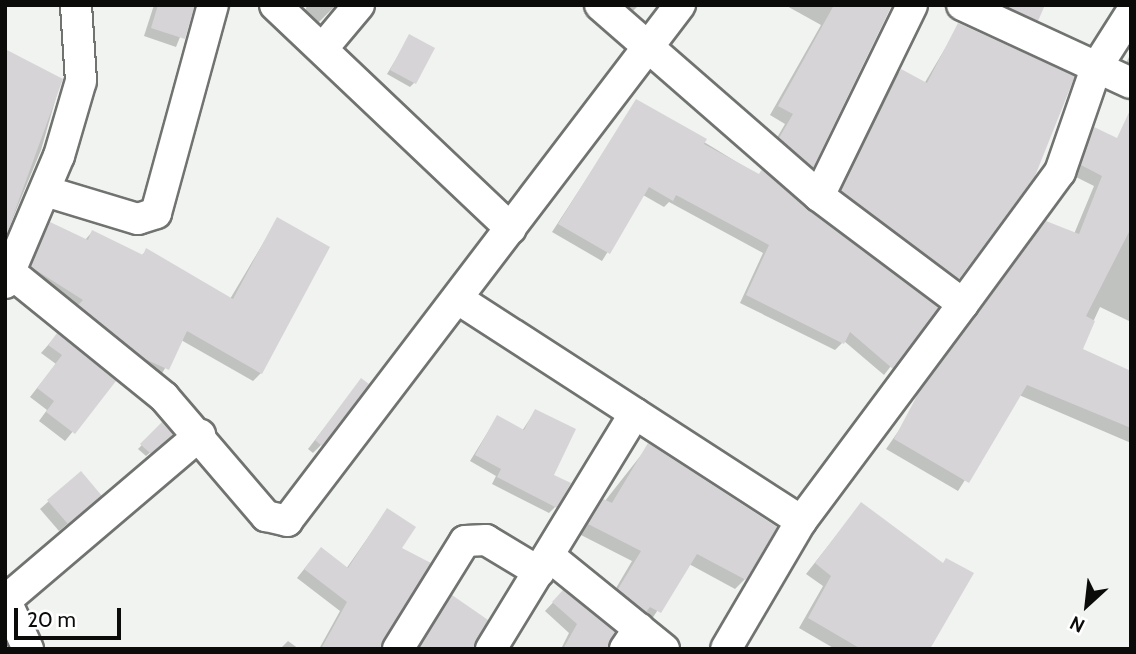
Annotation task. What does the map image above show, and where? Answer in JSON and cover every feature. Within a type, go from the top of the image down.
[{"type":"street","points":[[76,5],[80,81],[45,191],[8,278],[164,397],[200,435],[265,516],[287,521],[649,50],[680,5]]},
{"type":"street","points":[[45,191],[138,219],[156,213],[213,5]]},
{"type":"street","points":[[275,5],[512,229]]},
{"type":"street","points":[[323,48],[359,5]]},
{"type":"street","points":[[600,5],[819,196],[963,304]]},
{"type":"street","points":[[819,196],[912,5]]},
{"type":"street","points":[[962,5],[1131,83]]},
{"type":"street","points":[[726,649],[801,521],[1060,172],[1096,68],[1131,13]]},
{"type":"street","points":[[458,299],[801,521]]},
{"type":"street","points":[[491,649],[635,413]]},
{"type":"street","points":[[28,649],[6,600],[200,435]]},
{"type":"street","points":[[398,649],[465,541],[486,540],[544,564],[632,638],[664,649]]},
{"type":"building","points":[[158,5],[195,5],[185,39],[151,28]]},
{"type":"building","points":[[834,5],[892,5],[813,168],[779,138],[793,114],[778,106]]},
{"type":"building","points":[[1004,5],[1045,5],[1038,21]]},
{"type":"building","points":[[958,23],[1075,76],[1035,176],[959,279],[841,191],[901,69],[927,83]]},
{"type":"building","points":[[409,34],[435,48],[416,84],[390,70]]},
{"type":"building","points":[[5,49],[63,79],[5,238]]},
{"type":"building","points":[[636,99],[707,139],[704,144],[759,174],[762,169],[939,308],[893,369],[850,332],[844,344],[746,295],[769,245],[676,195],[673,201],[649,187],[610,254],[558,224]]},
{"type":"building","points":[[1131,108],[1131,228],[1086,316],[1095,321],[1083,349],[1131,371],[1131,428],[1027,385],[969,483],[894,439],[919,392],[1046,221],[1079,234],[1102,176],[1081,165],[1094,127],[1117,138]]},
{"type":"building","points":[[277,217],[330,247],[262,374],[187,331],[169,370],[145,359],[78,305],[83,300],[31,267],[50,222],[88,240],[92,230],[143,255],[146,248],[233,299]]},
{"type":"building","points":[[57,333],[116,381],[75,434],[46,412],[54,401],[37,388],[62,355],[48,345]]},
{"type":"building","points":[[361,378],[369,384],[322,446],[315,440]]},
{"type":"building","points":[[535,409],[576,429],[554,475],[571,483],[557,508],[497,477],[501,469],[475,455],[497,415],[524,430]]},
{"type":"building","points":[[162,422],[173,435],[151,454],[140,444]]},
{"type":"building","points":[[648,443],[777,527],[746,580],[697,554],[661,613],[650,607],[646,612],[618,589],[641,551],[588,524],[603,499],[612,503]]},
{"type":"building","points":[[81,471],[102,496],[68,524],[47,500]]},
{"type":"building","points":[[861,502],[943,563],[946,558],[974,573],[930,649],[861,649],[808,618],[831,576],[815,563]]},
{"type":"building","points":[[387,508],[416,527],[402,548],[431,563],[381,649],[321,649],[347,602],[304,569],[321,547],[348,568]]},
{"type":"building","points":[[563,590],[615,632],[608,649],[563,649],[577,624],[552,602]]},
{"type":"building","points":[[452,595],[488,620],[474,649],[419,649]]}]
